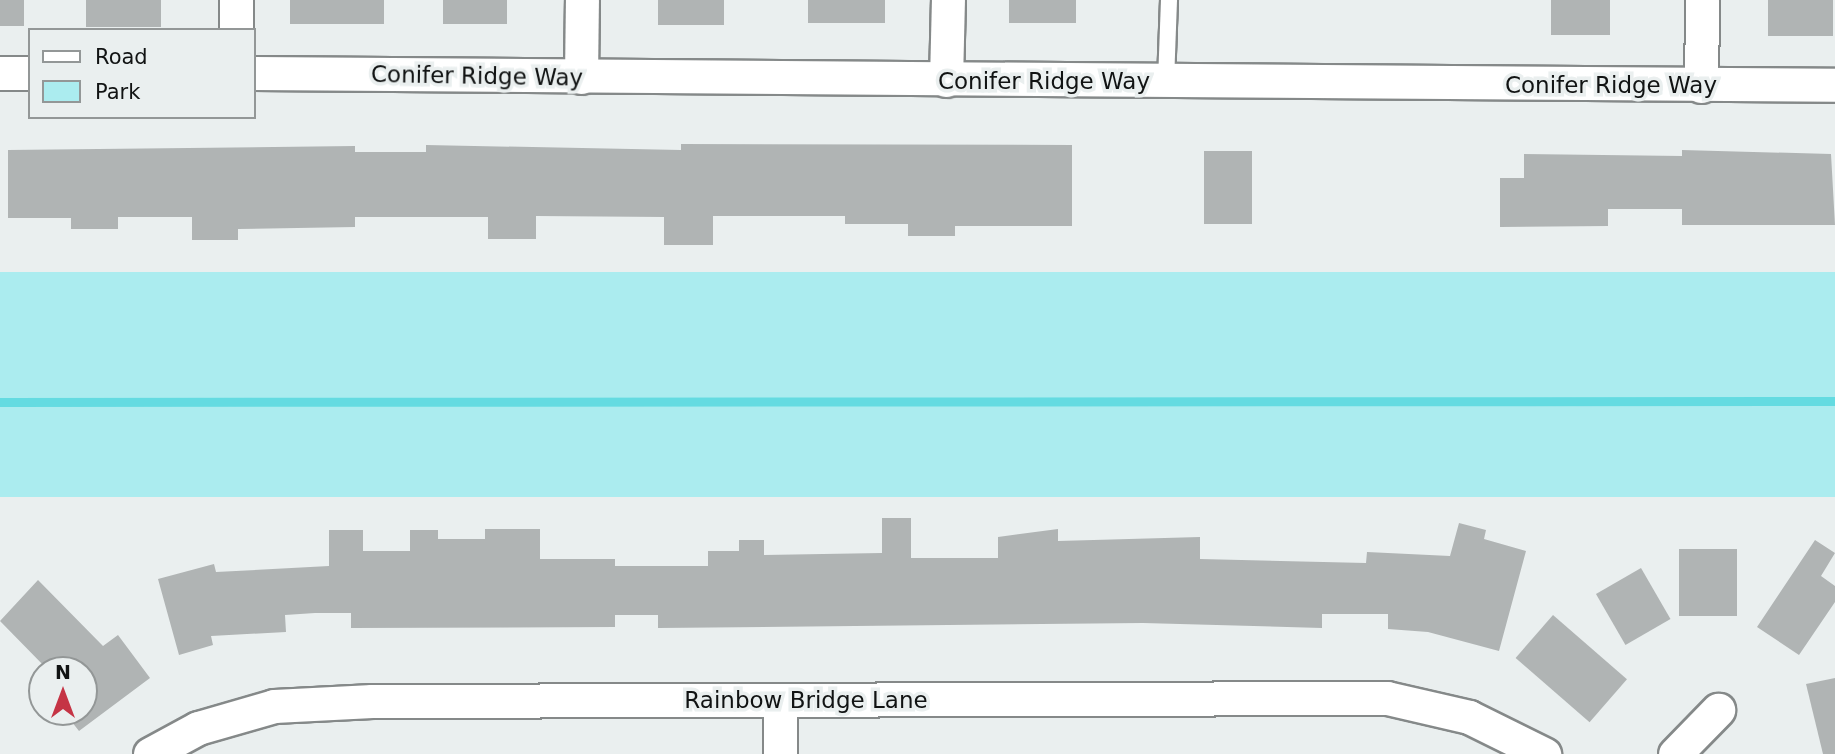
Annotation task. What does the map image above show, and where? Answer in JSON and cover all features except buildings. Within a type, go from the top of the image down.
[{"type":"street","points":[[236,0],[236,28]]},
{"type":"street","points":[[581,77],[582,0]]},
{"type":"street","points":[[946,80],[948,0]]},
{"type":"street","points":[[1701,86],[1702,0]]},
{"type":"street","points":[[0,73],[28,73]]},
{"type":"street","name":"Conifer Ridge Way","points":[[256,73],[1835,85]]},
{"type":"street","name":"Rainbow Bridge Lane","points":[[150,754],[198,728],[274,706],[780,700],[1387,698],[1469,717],[1544,754]]},
{"type":"street","points":[[780,700],[780,754]]},
{"type":"street","points":[[1675,754],[1717,710]]},
{"type":"lane","points":[[1166,82],[1169,0]]},
{"type":"green space","points":[[0,272],[1835,272],[1835,497],[0,497]]},
{"type":"waterway","points":[[0,402],[1835,401]]}]
